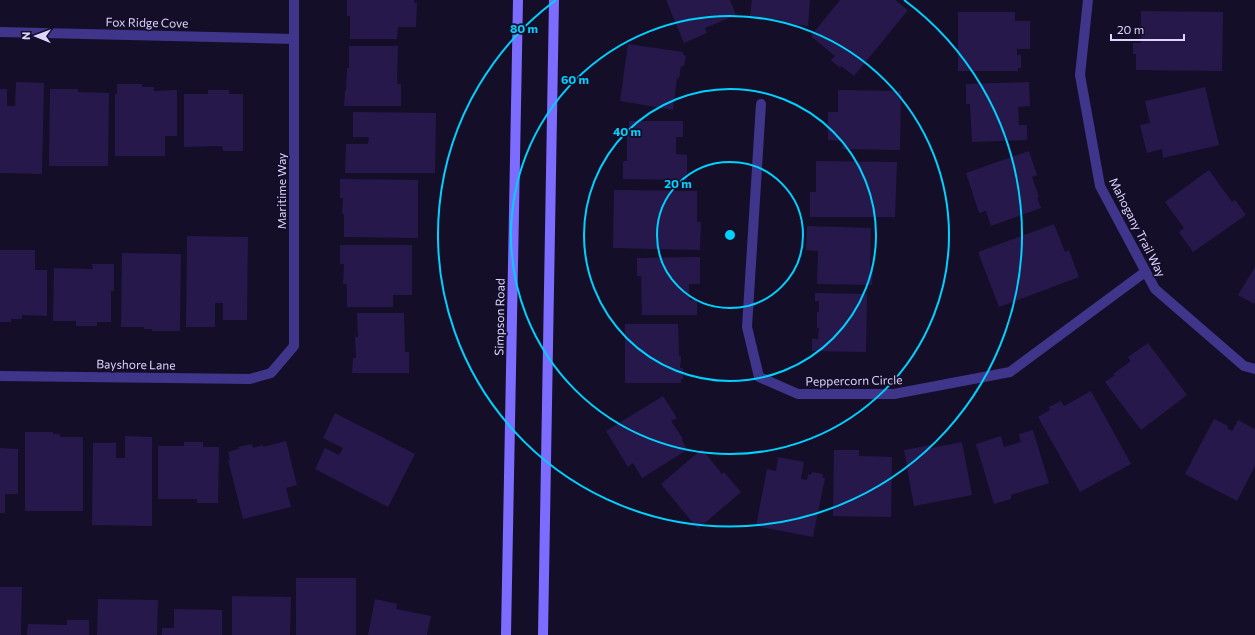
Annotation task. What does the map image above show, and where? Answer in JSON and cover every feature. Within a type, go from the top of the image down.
[{"type":"main road","name":"Simpson Road","points":[[506,635],[518,0]]},
{"type":"main road","points":[[543,635],[554,0]]},
{"type":"street","name":"Maritime Way","points":[[271,373],[294,346],[294,0]]},
{"type":"street","name":"Mahogany Trail Way","points":[[1088,0],[1080,75],[1100,186],[1155,289],[1244,366],[1255,369]]},
{"type":"street","name":"Fox Ridge Cove","points":[[0,32],[294,38]]},
{"type":"street","name":"Peppercorn Circle","points":[[761,104],[747,327],[759,377],[798,394],[894,394],[1010,372],[1145,272]]},
{"type":"street","name":"Bayshore Lane","points":[[0,376],[250,379],[271,373]]},
{"type":"building","points":[[347,0],[414,0],[414,3],[417,3],[416,27],[398,27],[397,39],[350,39],[350,16],[347,16]]},
{"type":"building","points":[[666,0],[730,0],[736,15],[705,28],[707,33],[684,43]]},
{"type":"building","points":[[752,0],[810,0],[808,26],[782,23],[782,20],[750,16]]},
{"type":"building","points":[[840,0],[895,0],[908,10],[854,76],[841,66],[840,68],[831,60],[835,56],[811,36]]},
{"type":"building","points":[[1141,11],[1223,12],[1222,71],[1136,70],[1136,54],[1133,54],[1133,43],[1141,43]]},
{"type":"building","points":[[958,12],[1015,12],[1015,21],[1030,21],[1030,49],[1017,49],[1017,55],[1021,55],[1021,68],[1018,68],[1018,71],[958,71]]},
{"type":"building","points":[[628,44],[683,52],[683,55],[686,56],[684,66],[681,66],[679,79],[677,78],[673,110],[620,101]]},
{"type":"building","points":[[349,46],[398,46],[397,84],[401,84],[401,106],[344,106],[347,68],[349,68]]},
{"type":"building","points":[[16,82],[44,83],[42,174],[0,173],[0,89],[7,89],[7,106],[15,106]]},
{"type":"building","points":[[1029,82],[1030,106],[1018,107],[1019,125],[1027,125],[1027,140],[972,142],[970,104],[966,104],[966,84]]},
{"type":"building","points":[[117,84],[142,84],[142,87],[154,87],[154,91],[177,90],[177,136],[165,136],[165,156],[115,156],[115,94],[117,94]]},
{"type":"building","points":[[1205,87],[1219,145],[1163,158],[1162,149],[1147,153],[1140,125],[1150,123],[1145,101]]},
{"type":"building","points":[[50,89],[78,89],[78,92],[109,93],[108,166],[49,166]]},
{"type":"building","points":[[208,90],[229,90],[229,94],[243,94],[243,151],[223,151],[222,146],[184,147],[184,94],[208,94]]},
{"type":"building","points":[[838,90],[901,91],[900,150],[842,149],[843,141],[828,140],[828,112],[838,112]]},
{"type":"building","points":[[353,112],[436,113],[435,173],[345,173],[346,144],[368,144],[369,137],[353,137]]},
{"type":"building","points":[[629,121],[683,121],[683,137],[676,137],[676,154],[687,155],[687,180],[623,179],[623,161],[627,161],[627,133],[629,133]]},
{"type":"building","points":[[1029,151],[1037,175],[1032,177],[1041,208],[991,226],[986,211],[979,213],[966,173]]},
{"type":"building","points":[[816,161],[897,162],[895,217],[810,217],[810,192],[816,192]]},
{"type":"building","points":[[1209,170],[1232,202],[1235,200],[1246,215],[1193,252],[1179,232],[1184,228],[1165,202]]},
{"type":"building","points":[[340,179],[418,180],[418,238],[344,237],[344,214],[342,214],[343,198],[340,198]]},
{"type":"building","points":[[614,190],[697,191],[697,222],[701,222],[700,250],[613,248]]},
{"type":"building","points":[[1054,224],[1065,252],[1069,250],[1079,277],[999,307],[978,252]]},
{"type":"building","points":[[807,226],[871,228],[870,270],[873,270],[872,285],[817,284],[818,251],[806,250]]},
{"type":"building","points":[[187,236],[248,237],[247,320],[223,320],[223,303],[215,303],[215,327],[186,327]]},
{"type":"building","points":[[340,245],[412,245],[412,295],[393,295],[393,307],[347,307],[347,284],[343,284],[344,264],[340,264]]},
{"type":"building","points":[[0,250],[35,250],[35,270],[47,270],[47,316],[22,315],[22,319],[11,319],[11,322],[0,322]]},
{"type":"building","points":[[122,253],[181,254],[180,331],[152,331],[152,329],[144,329],[144,327],[121,327]]},
{"type":"building","points":[[700,257],[700,284],[689,284],[689,300],[697,300],[697,315],[642,315],[641,276],[637,276],[637,258]]},
{"type":"building","points":[[92,264],[114,264],[114,291],[111,291],[111,322],[97,322],[97,326],[76,326],[76,321],[53,321],[54,268],[93,269]]},
{"type":"building","points":[[1255,267],[1255,302],[1254,304],[1238,295]]},
{"type":"building","points":[[815,293],[867,294],[866,352],[812,351],[812,339],[818,339],[819,328],[817,328],[817,312],[819,312],[819,301],[815,301]]},
{"type":"building","points":[[357,313],[404,313],[405,352],[409,352],[409,373],[352,373],[353,358],[356,358],[355,337],[358,337]]},
{"type":"building","points":[[625,324],[678,324],[679,356],[681,356],[680,368],[683,368],[683,379],[681,379],[681,383],[625,383]]},
{"type":"building","points":[[1148,343],[1187,395],[1141,430],[1105,382],[1131,361],[1128,357]]},
{"type":"building","points":[[1091,391],[1131,464],[1080,492],[1038,417],[1050,410],[1049,407],[1061,401],[1064,406]]},
{"type":"building","points":[[663,396],[677,418],[671,421],[683,439],[682,440],[687,450],[642,478],[633,463],[628,467],[606,431]]},
{"type":"building","points":[[335,413],[415,454],[388,507],[315,469],[325,448],[339,455],[343,448],[323,438]]},
{"type":"building","points":[[1214,419],[1228,426],[1227,428],[1232,431],[1238,420],[1255,429],[1255,466],[1237,501],[1185,474]]},
{"type":"building","points":[[1033,430],[1049,483],[1011,495],[1011,499],[994,504],[976,444],[1001,436],[1004,447],[1021,442],[1019,434]]},
{"type":"building","points":[[25,432],[53,432],[53,434],[60,434],[60,437],[83,437],[83,511],[25,511]]},
{"type":"building","points":[[125,436],[152,437],[152,526],[92,525],[93,443],[116,443],[116,458],[125,458]]},
{"type":"building","points":[[286,441],[297,485],[286,488],[291,507],[243,519],[228,460],[230,460],[228,452],[239,449],[238,447],[252,444],[253,448]]},
{"type":"building","points":[[184,442],[203,442],[203,447],[219,447],[218,503],[197,503],[197,499],[158,499],[158,446],[184,446]]},
{"type":"building","points":[[962,442],[972,495],[914,506],[904,450],[930,445],[931,448]]},
{"type":"building","points":[[0,448],[18,449],[18,494],[5,494],[5,513],[0,513]]},
{"type":"building","points":[[702,449],[722,474],[724,472],[741,492],[698,529],[661,484]]},
{"type":"building","points":[[834,450],[859,450],[859,456],[892,457],[891,517],[833,516]]},
{"type":"building","points":[[778,457],[804,462],[801,479],[807,480],[808,474],[811,475],[812,472],[823,474],[822,477],[825,478],[813,537],[756,526],[767,469],[776,471]]},
{"type":"building","points":[[296,578],[356,578],[356,635],[296,635]]},
{"type":"building","points":[[0,587],[22,587],[21,635],[0,635]]},
{"type":"building","points":[[232,596],[291,597],[290,635],[232,635]]},
{"type":"building","points":[[98,599],[158,600],[157,635],[97,635]]},
{"type":"building","points":[[375,599],[397,604],[396,609],[431,616],[427,635],[368,635]]},
{"type":"building","points":[[174,609],[222,610],[222,635],[162,635],[162,628],[174,628]]},
{"type":"building","points":[[67,620],[89,620],[89,635],[27,635],[28,624],[67,625]]}]
